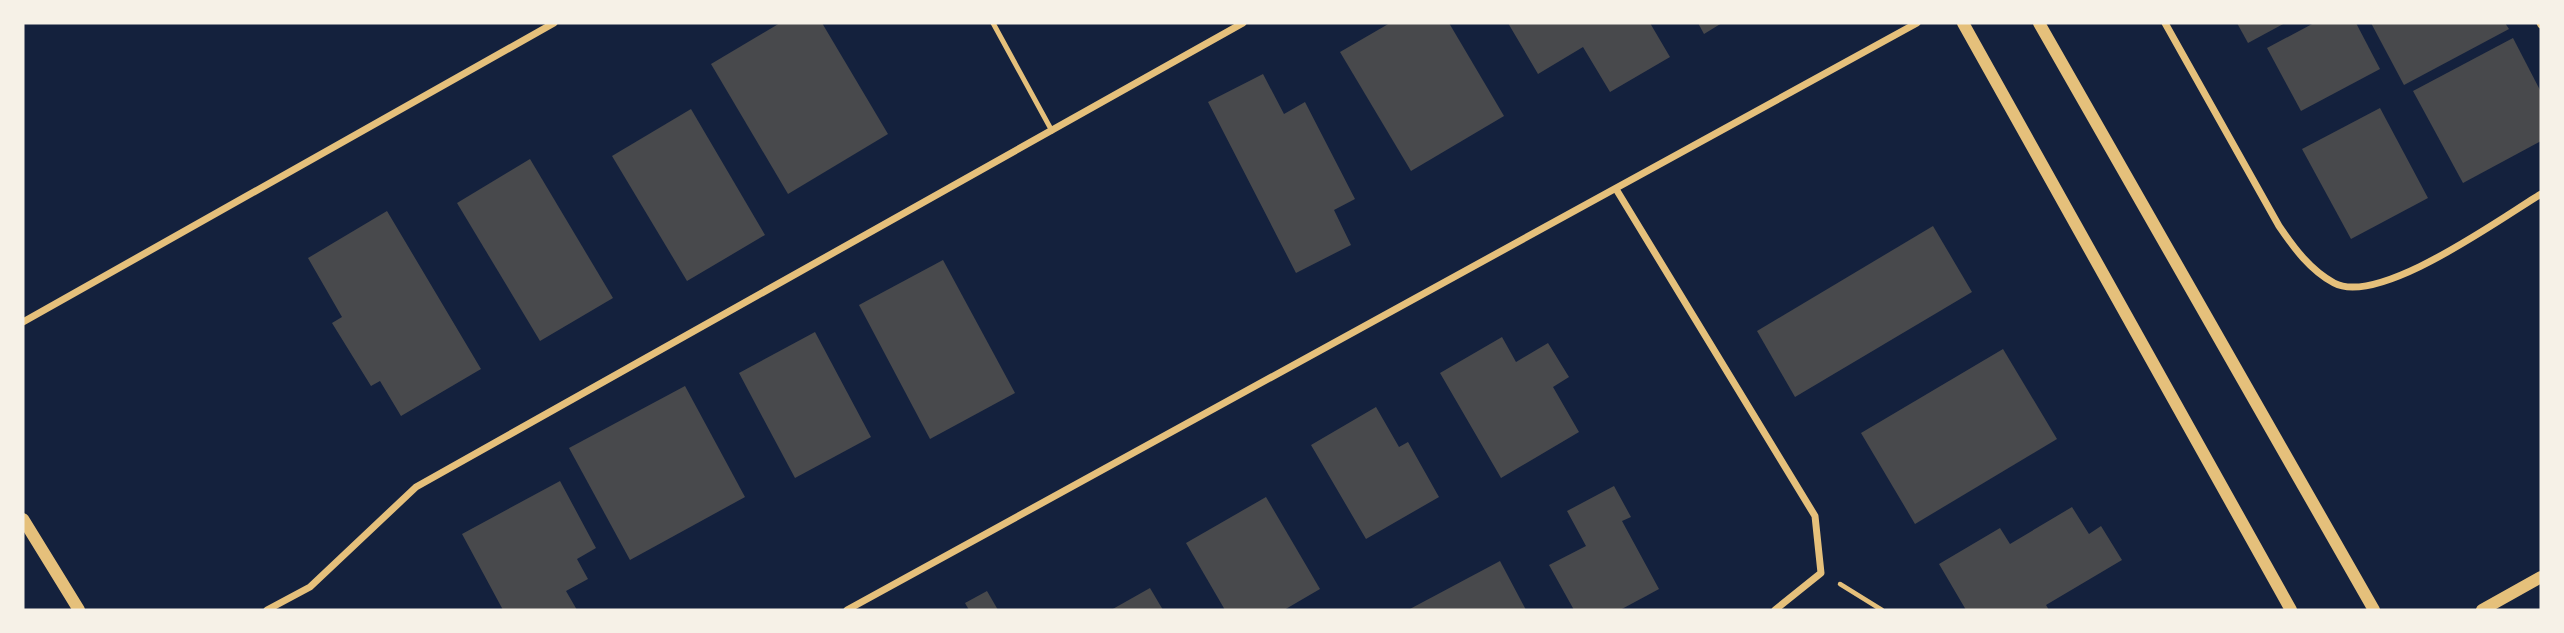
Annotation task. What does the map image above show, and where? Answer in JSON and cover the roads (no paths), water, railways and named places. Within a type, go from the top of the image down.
[{"type":"street","points":[[23,322],[554,23]]},
{"type":"street","points":[[267,610],[310,587],[416,487],[1243,23]]},
{"type":"street","points":[[847,610],[1917,23]]},
{"type":"street","points":[[1963,23],[2291,610]]},
{"type":"street","points":[[2039,23],[2374,610]]},
{"type":"street","points":[[2165,23],[2278,226],[2299,256],[2336,285],[2381,285],[2406,275],[2541,194]]},
{"type":"street","points":[[1616,189],[1815,516],[1821,573],[1775,610]]},
{"type":"street","points":[[23,519],[79,610]]},
{"type":"street","points":[[2482,610],[2541,577]]},
{"type":"lane","points":[[993,23],[1052,131]]}]
